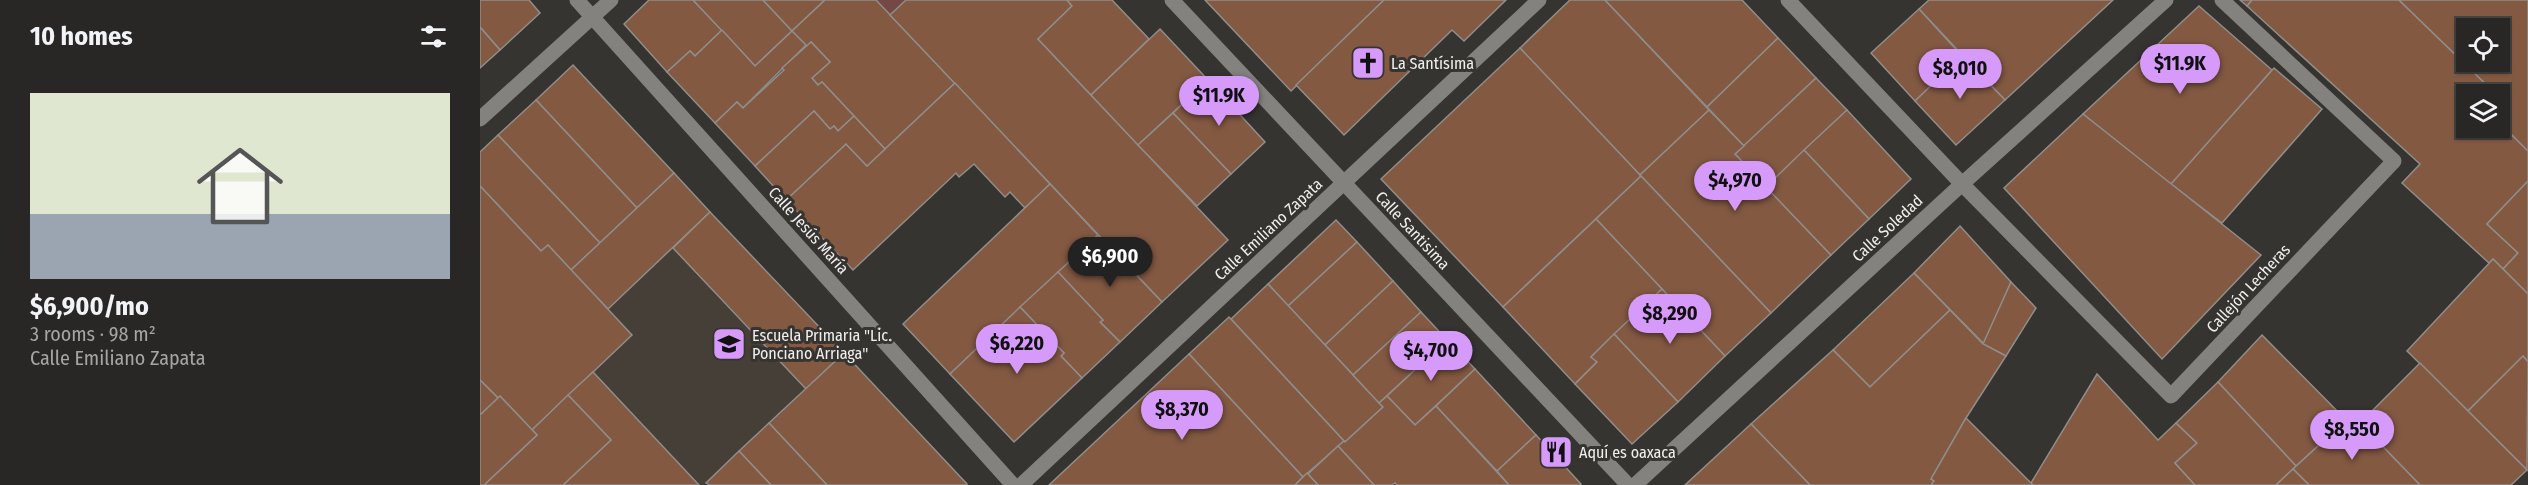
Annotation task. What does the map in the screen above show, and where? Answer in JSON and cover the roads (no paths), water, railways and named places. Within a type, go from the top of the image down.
[{"type":"street","name":"Calle Jesús María","points":[[577,0],[1013,485]]},
{"type":"street","points":[[480,119],[611,0]]},
{"type":"street","name":"Calle Santisima","points":[[1172,0],[1628,485]]},
{"type":"street","name":"Calle Emiliano Zapata","points":[[1021,485],[1539,0]]},
{"type":"street","points":[[1788,0],[1962,184]]},
{"type":"street","name":"Calle Soledad","points":[[1635,485],[2166,0]]},
{"type":"street","name":"Callejón Lecheras","points":[[1962,184],[2171,396],[2394,161],[2222,0]]},
{"type":"place","name":"La Santísima","points":[[1368,63]]},
{"type":"place","name":"Escuela Primaria \"Lic. Ponciano Arriaga\"","points":[[729,344]]},
{"type":"place","name":"Aquí es oaxaca","points":[[1556,452]]}]
